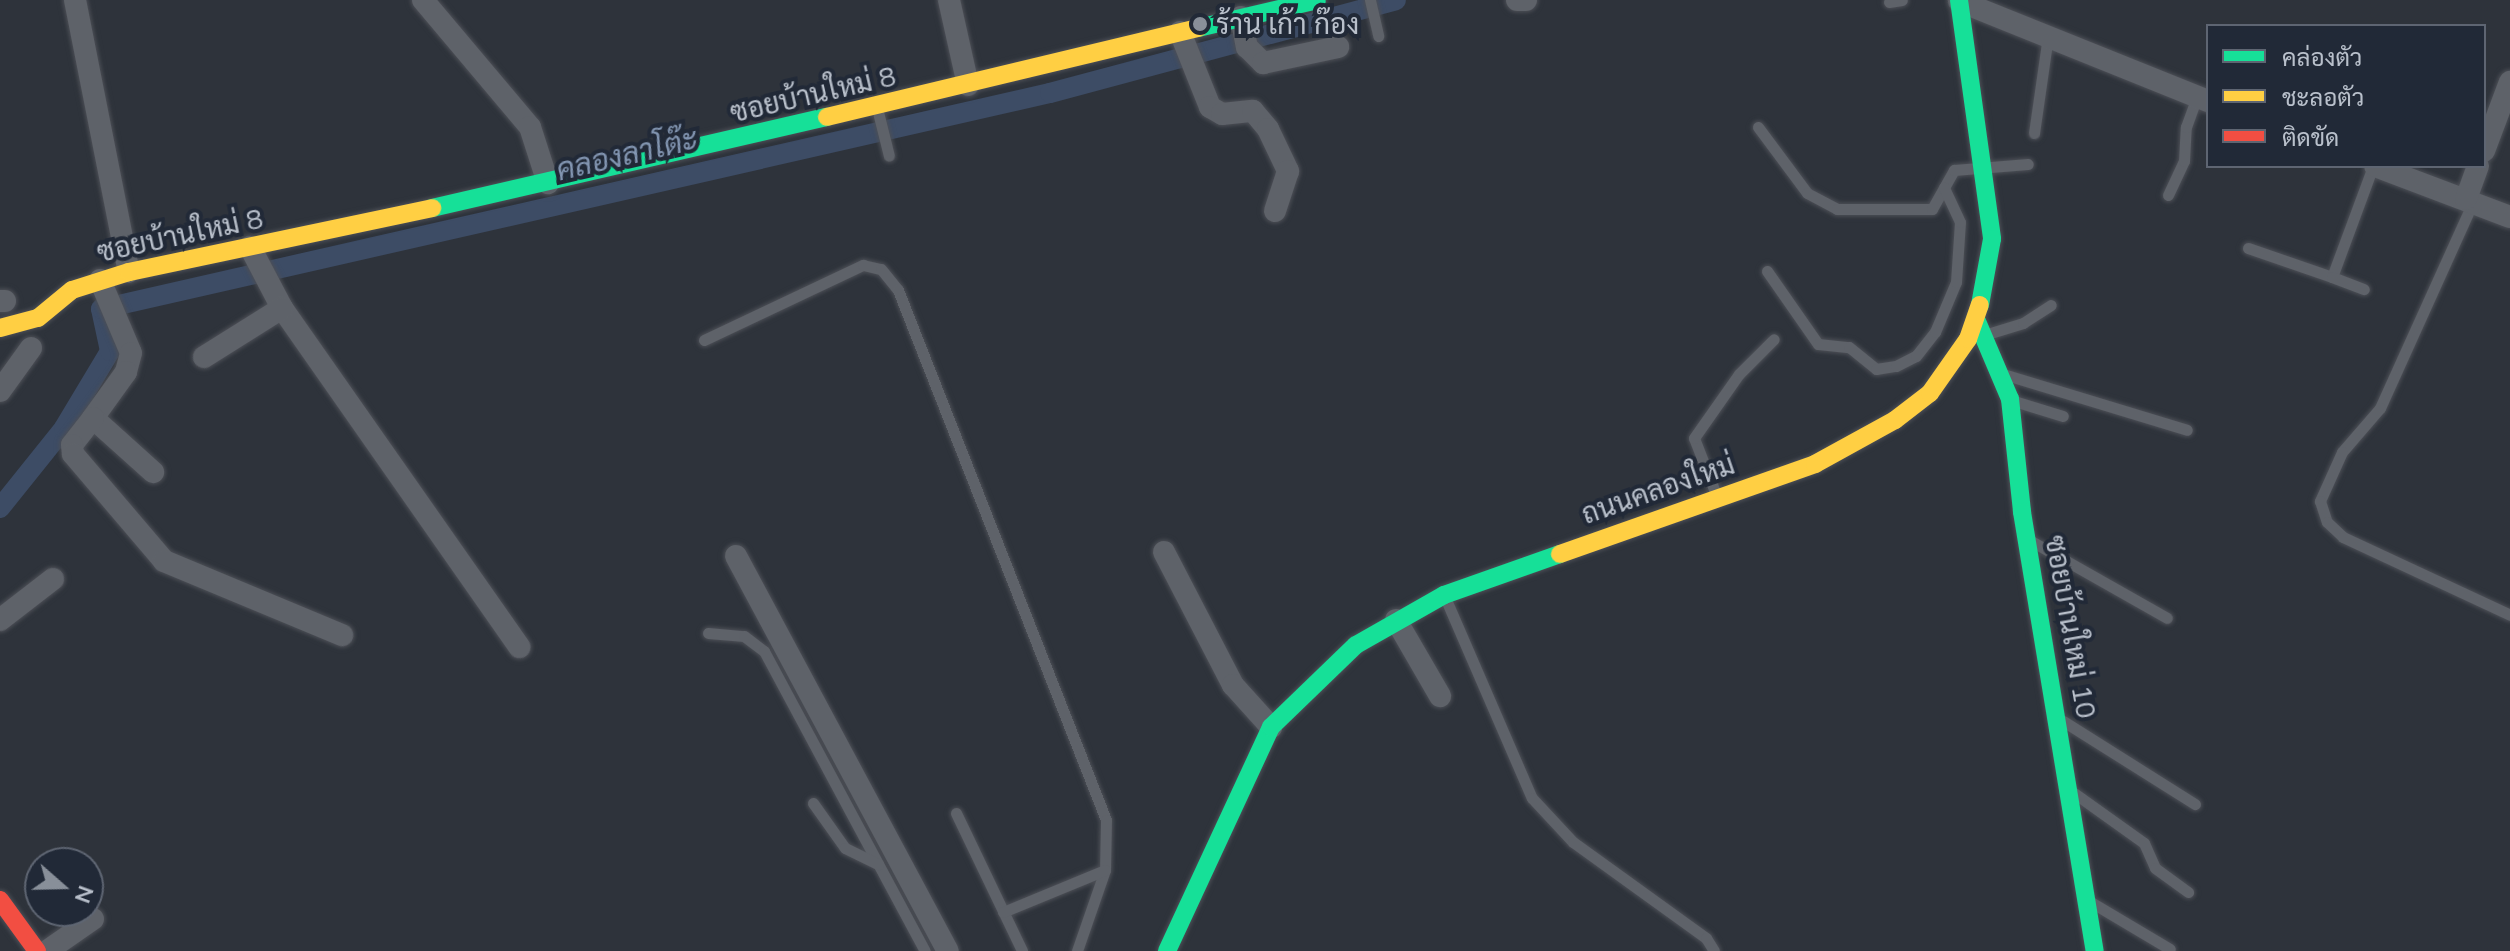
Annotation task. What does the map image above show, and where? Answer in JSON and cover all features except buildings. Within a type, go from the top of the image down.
[{"type":"street","points":[[75,0],[129,272]]},
{"type":"street","points":[[423,0],[530,127],[548,183]]},
{"type":"street","points":[[949,0],[968,85]]},
{"type":"street","name":"ซอยบ้านใหม่ 8","points":[[0,328],[38,318],[72,290],[107,297],[129,272],[259,263],[548,183],[878,114],[968,85],[1185,47],[1243,31],[1268,6],[1317,0]]},
{"type":"street","points":[[1517,0],[1526,0]]},
{"type":"street","points":[[1959,0],[2202,98]]},
{"type":"street","name":"ถนนคลองใหม่","points":[[1167,951],[1271,727],[1356,645],[1444,595],[1815,464],[1895,420],[1951,366],[1980,327],[1992,239],[1985,170],[1959,0]]},
{"type":"street","points":[[1243,31],[1263,63],[1338,47]]},
{"type":"street","points":[[1185,47],[1210,107],[1222,114],[1253,111],[1268,129],[1288,171],[1275,211]]},
{"type":"street","points":[[2486,146],[2510,82]]},
{"type":"street","points":[[2379,168],[2510,217]]},
{"type":"street","points":[[2469,201],[2477,168]]},
{"type":"street","points":[[259,263],[282,308],[519,647]]},
{"type":"street","points":[[107,297],[130,361],[72,445],[73,454],[164,561],[342,635]]},
{"type":"street","points":[[204,357],[282,308]]},
{"type":"street","name":"ซอยบ้านใหม่ 10","points":[[1980,327],[2003,374],[2010,399],[2027,538],[2073,793],[2095,951]]},
{"type":"street","points":[[0,391],[31,348]]},
{"type":"street","points":[[93,418],[153,472]]},
{"type":"street","points":[[1164,552],[1233,685],[1271,727]]},
{"type":"street","points":[[736,556],[948,951]]},
{"type":"street","points":[[0,620],[53,579]]},
{"type":"street","points":[[1396,620],[1440,696]]},
{"type":"street","points":[[0,900],[37,951]]},
{"type":"street","points":[[47,951],[82,927]]},
{"type":"lane","points":[[1370,0],[1378,36]]},
{"type":"lane","points":[[1889,2],[1902,0]]},
{"type":"lane","points":[[2034,133],[2048,35]]},
{"type":"lane","points":[[2168,195],[2184,161],[2186,127],[2202,98]]},
{"type":"lane","points":[[878,114],[889,156]]},
{"type":"lane","points":[[1758,127],[1807,193],[1837,209],[1932,209],[1954,170],[1985,170],[2028,164]]},
{"type":"lane","points":[[2332,277],[2373,168]]},
{"type":"lane","points":[[1767,271],[1818,344],[1849,347],[1876,369],[1896,366],[1916,356],[1935,332],[1956,282],[1960,222],[1944,188]]},
{"type":"lane","points":[[2469,201],[2380,408],[2342,452],[2320,501],[2327,522],[2343,537],[2510,615]]},
{"type":"lane","points":[[2248,248],[2364,289]]},
{"type":"lane","points":[[704,340],[863,265],[881,269],[898,290],[1106,820],[1105,870],[1077,951]]},
{"type":"lane","points":[[1980,327],[2023,323],[2051,305]]},
{"type":"lane","points":[[1717,498],[1694,438],[1739,374],[1774,339]]},
{"type":"lane","points":[[2003,374],[2187,430]]},
{"type":"lane","points":[[2010,399],[2063,416]]},
{"type":"lane","points":[[2027,538],[2167,618]]},
{"type":"lane","points":[[1444,595],[1532,798],[1573,842],[1706,938],[1714,951]]},
{"type":"lane","points":[[708,633],[744,636],[764,651],[925,951]]},
{"type":"lane","points":[[2059,719],[2195,804]]},
{"type":"lane","points":[[2073,793],[2144,843],[2155,868],[2188,892]]},
{"type":"lane","points":[[813,803],[845,848],[878,864]]},
{"type":"lane","points":[[956,813],[1022,951]]},
{"type":"lane","points":[[1003,912],[1105,870]]},
{"type":"lane","points":[[2088,901],[2170,949]]},
{"type":"waterway","name":"คลองลาโต๊ะ","points":[[0,508],[64,428],[110,351],[101,309],[1050,93],[1396,0]]},
{"type":"traffic: fast","points":[[1198,28],[1317,0]]},
{"type":"traffic: fast","points":[[1959,0],[1992,239],[1980,305]]},
{"type":"traffic: fast","points":[[432,208],[827,117]]},
{"type":"traffic: fast","points":[[1976,319],[2010,399],[2022,512],[2095,951]]},
{"type":"traffic: fast","points":[[1167,951],[1271,727],[1356,645],[1444,595],[1560,554]]},
{"type":"traffic: slow","points":[[827,117],[1198,28]]},
{"type":"traffic: slow","points":[[0,328],[38,318],[72,290],[129,272],[432,208]]},
{"type":"traffic: slow","points":[[1560,554],[1815,464],[1895,420],[1930,393],[1968,339],[1980,305]]},
{"type":"traffic: jam","points":[[0,900],[37,951]]},
{"type":"place","name":"ร้าน เก้า ก๊อง","points":[[1200,24]]}]
